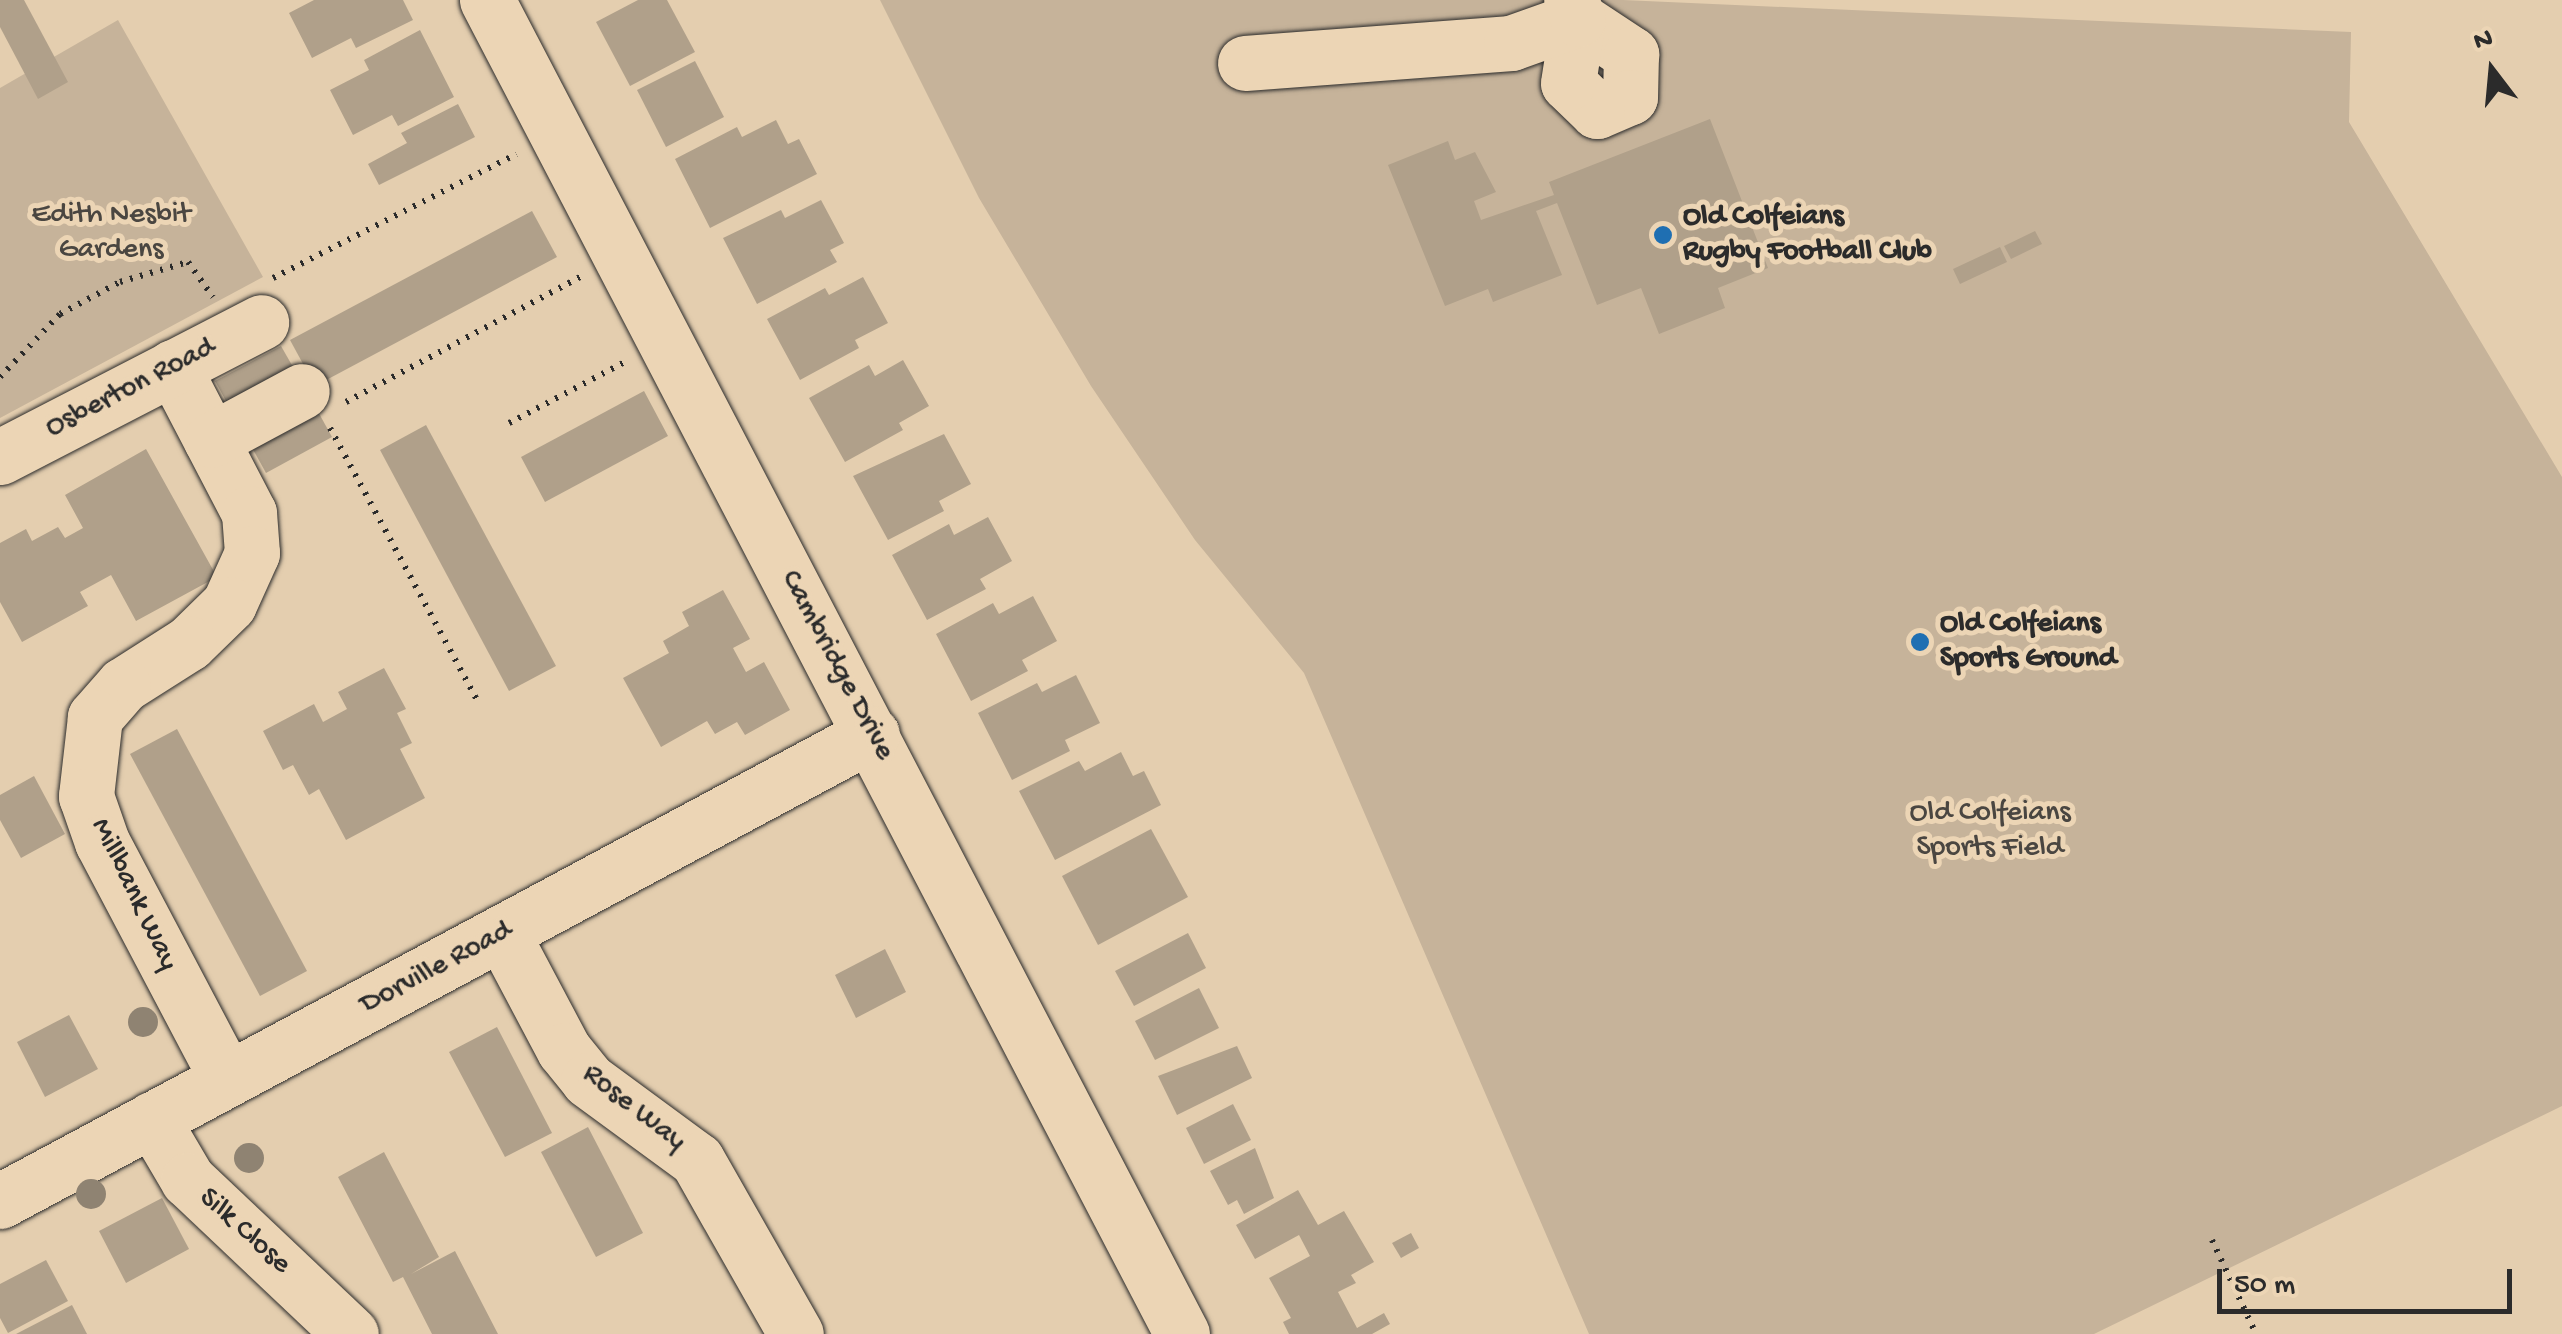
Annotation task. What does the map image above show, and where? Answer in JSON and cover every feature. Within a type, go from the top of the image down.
[{"type":"street","name":"Cambridge Drive","points":[[487,0],[1182,1334]]},
{"type":"street","points":[[1244,63],[1511,42],[1575,10]]},
{"type":"street","name":"Osberton Road","points":[[0,457],[250,328]]},
{"type":"street","name":"Millbank Way","points":[[173,367],[249,513],[252,553],[229,604],[189,643],[123,686],[95,717],[86,796],[102,842],[226,1080]]},
{"type":"street","points":[[211,440],[322,404]]},
{"type":"street","name":"Dorville Road","points":[[0,1201],[872,734]]},
{"type":"street","name":"Rose Way","points":[[503,935],[564,1050],[588,1080],[697,1160],[796,1334]]},
{"type":"street","name":"Silk Close","points":[[152,1119],[188,1180],[351,1334]]},
{"type":"path","points":[[0,377],[60,314],[120,282],[188,262],[250,328],[270,317],[254,288],[557,133]]},
{"type":"path","points":[[477,700],[322,404],[621,255]]},
{"type":"path","points":[[509,423],[666,341]]},
{"type":"path","points":[[2212,1240],[2256,1334]]},
{"type":"green space","name":"Old Colfeians Sports Field","points":[[880,0],[1623,0],[2351,32],[2349,122],[2562,477],[2562,1106],[2094,1334],[1589,1334],[1304,673],[1195,540],[1091,386],[979,198]]},
{"type":"green space","name":"Edith Nesbit Gardens","points":[[118,20],[263,277],[0,418],[0,88]]},
{"type":"building","points":[[0,0],[24,0],[68,82],[38,99],[0,27]]},
{"type":"building","points":[[314,0],[403,0],[413,20],[356,48],[351,38],[312,58],[289,13]]},
{"type":"building","points":[[638,0],[667,0],[695,52],[630,86],[596,22]]},
{"type":"building","points":[[420,30],[454,97],[398,126],[392,115],[353,135],[330,90],[369,70],[364,60]]},
{"type":"building","points":[[695,61],[724,117],[666,147],[637,90]]},
{"type":"building","points":[[458,104],[475,137],[379,185],[368,164],[407,143],[401,133]]},
{"type":"building","name":"Old Colfeians Rugby Football Club","points":[[1710,119],[1768,268],[1718,288],[1725,308],[1659,334],[1641,288],[1597,305],[1557,203],[1536,211],[1562,275],[1493,302],[1488,289],[1445,306],[1388,165],[1448,141],[1455,160],[1475,152],[1496,192],[1474,201],[1481,220],[1554,195],[1549,182]]},
{"type":"building","points":[[776,120],[788,144],[799,139],[817,174],[710,228],[675,159],[737,127],[742,137]]},
{"type":"building","points":[[821,200],[844,243],[830,250],[837,262],[757,304],[723,238],[781,210],[785,218]]},
{"type":"building","points":[[532,211],[557,257],[315,386],[290,340]]},
{"type":"building","points":[[2035,231],[2042,244],[2011,259],[2004,246]]},
{"type":"building","points":[[2000,247],[2007,262],[1960,284],[1953,269]]},
{"type":"building","points":[[863,277],[888,323],[855,340],[859,348],[800,380],[767,319],[825,288],[829,295]]},
{"type":"building","points":[[281,346],[297,374],[231,410],[215,381]]},
{"type":"building","points":[[903,360],[929,406],[899,423],[903,430],[845,462],[809,398],[869,365],[875,376]]},
{"type":"building","points":[[644,391],[668,436],[545,502],[521,457]]},
{"type":"building","points":[[316,408],[332,437],[266,473],[250,444]]},
{"type":"building","points":[[426,425],[556,666],[509,691],[380,450]]},
{"type":"building","points":[[944,434],[971,484],[939,501],[944,511],[888,540],[853,476]]},
{"type":"building","points":[[146,449],[217,577],[136,621],[111,575],[80,592],[88,606],[22,642],[0,602],[0,543],[26,529],[32,541],[58,527],[65,538],[83,528],[65,495]]},
{"type":"building","points":[[988,517],[1012,561],[980,579],[986,589],[927,620],[892,555],[949,524],[954,535]]},
{"type":"building","points":[[723,590],[750,639],[733,648],[746,672],[764,662],[790,710],[745,735],[737,722],[715,734],[707,721],[661,747],[623,678],[669,653],[663,641],[689,626],[682,612]]},
{"type":"building","points":[[1033,596],[1057,641],[1022,660],[1028,671],[971,701],[936,634],[993,603],[999,614]]},
{"type":"building","points":[[384,668],[406,709],[397,713],[412,743],[400,749],[425,798],[346,840],[319,789],[309,795],[293,765],[283,770],[263,731],[314,704],[323,722],[347,709],[338,692]]},
{"type":"building","points":[[1076,675],[1100,723],[1065,740],[1070,751],[1012,780],[978,713],[1037,683],[1042,692]]},
{"type":"building","points":[[177,729],[307,971],[260,996],[130,754]]},
{"type":"building","points":[[1121,752],[1133,776],[1144,771],[1161,805],[1055,860],[1019,791],[1079,761],[1085,771]]},
{"type":"building","points":[[34,776],[65,834],[21,858],[0,820],[0,795]]},
{"type":"building","points":[[1151,829],[1188,897],[1098,945],[1062,876]]},
{"type":"building","points":[[1188,933],[1206,968],[1134,1006],[1115,971]]},
{"type":"building","points":[[885,949],[906,992],[856,1018],[835,975]]},
{"type":"building","points":[[1199,988],[1219,1028],[1155,1060],[1135,1021]]},
{"type":"building","points":[[69,1015],[98,1069],[45,1097],[17,1042]]},
{"type":"building","points":[[497,1027],[552,1133],[505,1157],[449,1052]]},
{"type":"building","points":[[1237,1046],[1252,1078],[1177,1115],[1158,1076]]},
{"type":"building","points":[[1233,1104],[1251,1140],[1204,1164],[1186,1128]]},
{"type":"building","points":[[588,1127],[643,1233],[596,1257],[541,1152]]},
{"type":"building","points":[[1255,1148],[1274,1198],[1244,1214],[1237,1200],[1228,1205],[1210,1171]]},
{"type":"building","points":[[384,1152],[439,1257],[411,1274],[455,1251],[498,1334],[432,1334],[403,1277],[393,1282],[338,1177]]},
{"type":"building","points":[[1298,1190],[1318,1225],[1344,1211],[1374,1262],[1351,1275],[1356,1283],[1338,1292],[1357,1328],[1384,1313],[1390,1324],[1372,1334],[1289,1334],[1283,1322],[1291,1318],[1269,1278],[1310,1256],[1299,1235],[1255,1259],[1236,1225]]},
{"type":"building","points":[[162,1198],[189,1249],[126,1283],[99,1231]]},
{"type":"building","points":[[1411,1233],[1419,1248],[1401,1258],[1392,1243]]},
{"type":"building","points":[[46,1260],[68,1301],[8,1333],[0,1318],[0,1284]]},
{"type":"building","points":[[72,1305],[87,1334],[16,1334]]},
{"type":"place","name":"Old Colfeians Rugby Football Club","points":[[1663,235]]},
{"type":"place","name":"Old Colfeians Sports Ground","points":[[1920,642]]}]
